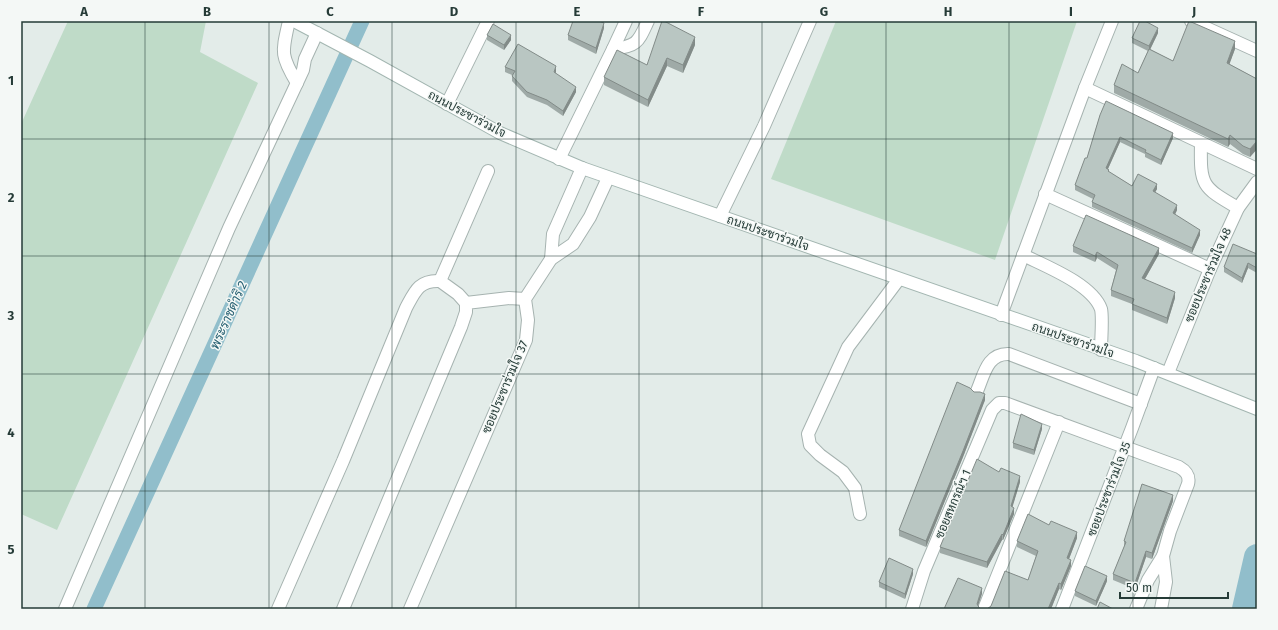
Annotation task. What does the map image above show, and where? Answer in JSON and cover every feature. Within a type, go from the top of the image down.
[{"type":"street","points":[[289,21],[283,48],[286,64],[297,83]]},
{"type":"street","name":"ถนนประชาร่วมใจ","points":[[294,21],[500,133],[559,159],[608,178],[1154,368],[1257,408]]},
{"type":"street","points":[[447,104],[488,21]]},
{"type":"street","points":[[559,159],[626,21]]},
{"type":"street","points":[[613,49],[628,48],[634,44],[640,38],[648,21]]},
{"type":"street","points":[[720,216],[764,126],[810,21]]},
{"type":"street","points":[[1001,315],[1085,88],[1112,21]]},
{"type":"street","points":[[1191,21],[1257,51]]},
{"type":"street","points":[[65,609],[229,228],[303,70],[305,59],[322,36]]},
{"type":"street","points":[[1085,88],[1201,144],[1257,169]]},
{"type":"street","points":[[1201,144],[1200,163],[1206,186],[1214,194],[1238,208]]},
{"type":"street","points":[[551,259],[553,234],[582,168]]},
{"type":"street","points":[[440,281],[488,171]]},
{"type":"street","points":[[466,303],[509,298],[525,299],[551,259],[574,244],[590,217],[608,178]]},
{"type":"street","name":"ซอยประชาร่วมใจ 48","points":[[1168,373],[1210,269],[1238,208],[1257,182]]},
{"type":"street","points":[[1046,194],[1210,269]]},
{"type":"street","points":[[1023,255],[1074,280],[1088,291],[1097,302],[1101,310],[1101,350]]},
{"type":"street","points":[[860,514],[855,488],[843,472],[810,446],[808,434],[848,347],[899,279]]},
{"type":"street","points":[[278,609],[343,461],[406,308],[416,290],[424,283],[440,281],[458,294],[466,303],[466,312],[343,609]]},
{"type":"street","name":"ซอยประชาร่วมใจ 37","points":[[410,609],[526,340],[528,320],[525,299]]},
{"type":"street","points":[[977,391],[986,367],[1000,354],[1008,354],[1141,404]]},
{"type":"street","name":"ซอยประชาร่วมใจ 35","points":[[1062,609],[1154,368]]},
{"type":"street","name":"ซอยสหกรณ์ฯ 1","points":[[912,609],[924,571],[992,410],[999,403],[1005,403],[1059,422]]},
{"type":"street","points":[[984,609],[1059,422],[1180,467],[1189,478],[1170,531],[1163,556],[1148,580],[1136,609]]},
{"type":"street","points":[[1161,609],[1166,582],[1163,556]]},
{"type":"green space","points":[[68,21],[206,21],[200,52],[258,83],[57,530],[21,514],[21,124]]},
{"type":"green space","points":[[836,21],[1077,21],[995,260],[771,179]]},
{"type":"building","points":[[573,21],[599,21],[604,23],[596,48],[568,35]]},
{"type":"building","points":[[662,21],[695,37],[683,65],[667,58],[648,100],[604,77],[617,50],[647,65]]},
{"type":"building","points":[[1140,21],[1145,21],[1158,28],[1149,46],[1132,38]]},
{"type":"building","points":[[1189,21],[1235,41],[1227,63],[1257,79],[1257,141],[1250,149],[1243,146],[1230,135],[1228,139],[1114,85],[1122,64],[1138,73],[1149,49],[1173,61]]},
{"type":"building","points":[[493,24],[511,35],[504,45],[487,35]]},
{"type":"building","points":[[518,44],[556,66],[554,72],[576,87],[563,111],[547,100],[527,92],[512,76],[515,71],[505,67]]},
{"type":"building","points":[[1106,101],[1173,133],[1161,160],[1145,152],[1146,150],[1120,137],[1106,168],[1109,170],[1108,171],[1132,186],[1138,174],[1157,184],[1153,191],[1177,205],[1173,213],[1200,230],[1192,248],[1092,202],[1095,195],[1075,185],[1085,158],[1087,158],[1100,115]]},
{"type":"building","points":[[1086,215],[1159,248],[1142,278],[1175,292],[1167,318],[1132,304],[1134,299],[1111,290],[1118,265],[1097,252],[1095,256],[1073,246]]},
{"type":"building","points":[[1233,244],[1257,254],[1257,268],[1248,263],[1242,278],[1224,267]]},
{"type":"building","points":[[957,382],[970,388],[974,392],[985,394],[926,541],[899,530]]},
{"type":"building","points":[[1021,414],[1042,424],[1034,450],[1013,443]]},
{"type":"building","points":[[977,459],[999,472],[1001,468],[1020,476],[1011,506],[1014,508],[1003,535],[1002,534],[987,562],[940,547]]},
{"type":"building","points":[[1142,484],[1173,495],[1152,553],[1146,551],[1135,583],[1113,574],[1126,542],[1124,541]]},
{"type":"building","points":[[1028,514],[1049,525],[1051,521],[1077,532],[1067,558],[1071,560],[1061,584],[1059,583],[1048,609],[987,609],[991,606],[1005,571],[1028,580],[1038,551],[1017,541]]},
{"type":"building","points":[[889,558],[913,569],[905,594],[879,582]]},
{"type":"building","points":[[1085,566],[1107,576],[1096,601],[1075,591]]},
{"type":"building","points":[[958,578],[982,588],[977,604],[980,609],[944,609]]},
{"type":"building","points":[[1100,602],[1113,609],[1097,609]]},
{"type":"waterway","name":"พระราชดำริ 2","points":[[94,609],[362,21]]},
{"type":"waterway","points":[[1245,609],[1257,557]]}]
